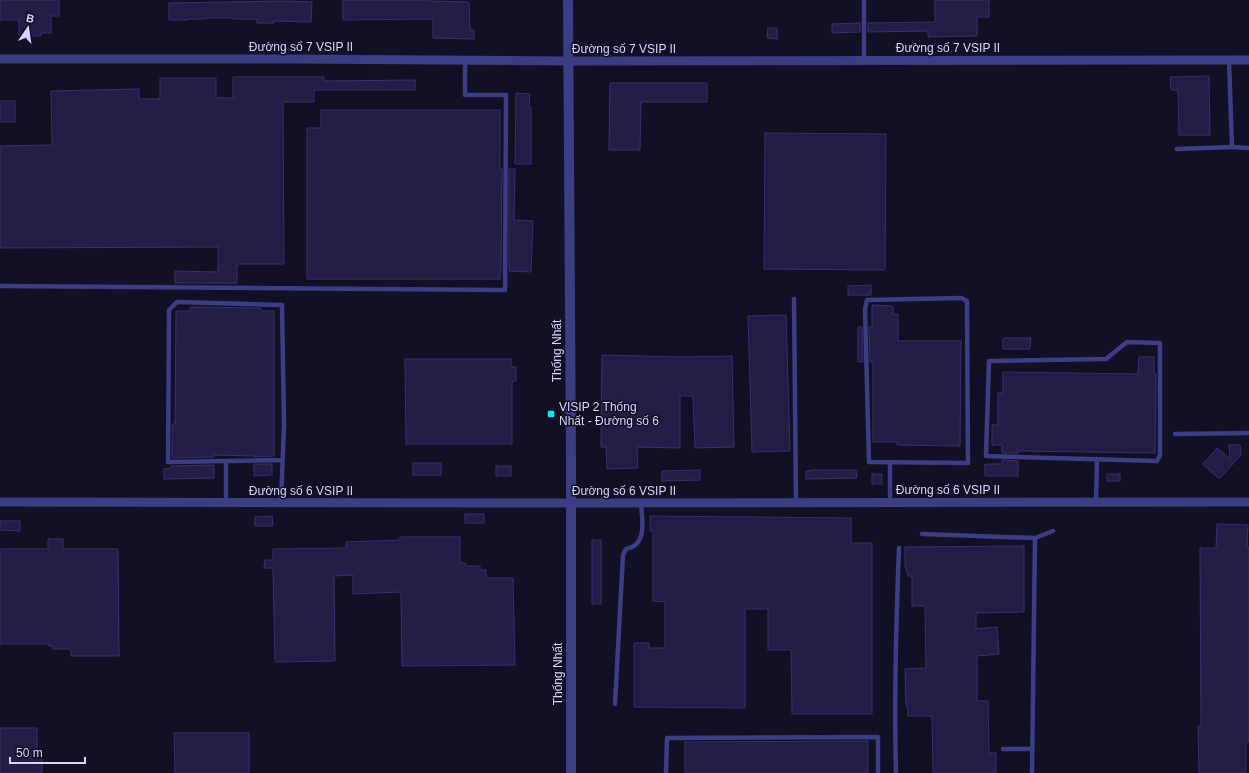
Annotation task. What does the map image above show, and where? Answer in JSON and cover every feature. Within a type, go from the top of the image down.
[{"type":"street","name":"Thống Nhất","points":[[568,0],[571,773]]},
{"type":"street","name":"Đường số 7 VSIP II","points":[[0,58],[568,61],[1249,60]]},
{"type":"street","name":"Đường số 6 VSIP II","points":[[0,502],[571,504],[1249,502]]},
{"type":"lane","points":[[864,0],[864,60]]},
{"type":"lane","points":[[0,286],[505,290],[506,96],[465,95],[465,60]]},
{"type":"lane","points":[[1229,60],[1232,147]]},
{"type":"lane","points":[[1177,149],[1232,147],[1249,148]]},
{"type":"lane","points":[[961,298],[967,301],[968,463],[890,462],[869,462],[865,309],[867,300],[961,298]]},
{"type":"lane","points":[[794,299],[796,503]]},
{"type":"lane","points":[[281,503],[284,424],[282,305],[177,302],[170,310],[168,462],[282,460]]},
{"type":"lane","points":[[1127,342],[1160,343],[1160,455],[1157,461],[1097,460],[986,456],[989,361],[1106,359],[1127,342]]},
{"type":"lane","points":[[1175,434],[1249,433]]},
{"type":"lane","points":[[1096,502],[1097,460]]},
{"type":"lane","points":[[226,461],[226,503]]},
{"type":"lane","points":[[890,462],[890,503]]},
{"type":"lane","points":[[615,704],[623,555],[626,549],[633,548],[638,544],[642,529],[641,503]]},
{"type":"lane","points":[[922,534],[1035,538],[1053,531]]},
{"type":"lane","points":[[1032,773],[1035,538]]},
{"type":"lane","points":[[896,773],[895,731],[899,548]]},
{"type":"lane","points":[[666,773],[667,738],[862,737],[878,737],[878,773]]},
{"type":"lane","points":[[1003,749],[1032,749]]},
{"type":"building","points":[[0,0],[59,0],[59,16],[51,16],[51,33],[41,33],[41,36],[19,36],[19,20],[0,20]]},
{"type":"building","points":[[343,0],[429,0],[469,2],[470,30],[474,30],[474,39],[433,38],[433,19],[343,20]]},
{"type":"building","points":[[935,0],[989,0],[989,17],[977,17],[977,36],[928,37],[928,31],[868,32],[868,23],[935,22]]},
{"type":"building","points":[[312,2],[311,22],[274,21],[274,23],[257,23],[257,19],[233,18],[169,20],[169,3]]},
{"type":"building","points":[[860,23],[860,32],[832,33],[832,24]]},
{"type":"building","points":[[768,28],[777,28],[777,39],[767,38]]},
{"type":"building","points":[[1209,76],[1210,135],[1179,135],[1178,90],[1171,90],[1170,77]]},
{"type":"building","points":[[233,77],[324,77],[324,81],[415,80],[415,90],[314,90],[314,102],[283,102],[284,264],[237,264],[237,283],[175,283],[175,271],[218,272],[218,247],[0,248],[0,146],[52,145],[51,91],[139,89],[139,99],[160,99],[160,78],[216,78],[216,98],[233,98]]},
{"type":"building","points":[[610,83],[707,83],[707,102],[641,102],[640,150],[609,150]]},
{"type":"building","points":[[516,93],[530,94],[531,164],[515,164]]},
{"type":"building","points":[[0,101],[15,101],[15,122],[0,122]]},
{"type":"building","points":[[321,110],[500,110],[500,169],[502,169],[500,279],[307,279],[307,128],[321,128]]},
{"type":"building","points":[[765,133],[886,134],[885,270],[764,269]]},
{"type":"building","points":[[509,169],[515,169],[514,220],[533,221],[531,272],[509,271]]},
{"type":"building","points":[[871,285],[871,295],[848,295],[848,286]]},
{"type":"building","points":[[872,305],[893,306],[893,314],[898,314],[898,341],[961,341],[960,446],[897,445],[897,442],[873,442],[873,362],[870,362],[869,327],[872,327]]},
{"type":"building","points":[[190,307],[261,308],[261,311],[274,311],[274,456],[254,457],[214,455],[214,457],[172,458],[172,424],[175,424],[176,311],[190,311]]},
{"type":"building","points":[[786,315],[790,451],[752,452],[748,316]]},
{"type":"building","points":[[858,327],[862,327],[863,362],[858,362]]},
{"type":"building","points":[[1003,338],[1031,338],[1030,349],[1003,349]]},
{"type":"building","points":[[602,355],[681,357],[732,356],[734,447],[695,448],[693,396],[680,396],[680,448],[637,447],[638,468],[607,469],[606,447],[601,447]]},
{"type":"building","points":[[1139,357],[1154,357],[1154,374],[1156,374],[1155,453],[1018,451],[1018,453],[1002,453],[1002,445],[992,445],[992,425],[998,425],[998,393],[1003,393],[1003,372],[1138,374]]},
{"type":"building","points":[[405,359],[511,359],[511,367],[516,367],[516,381],[512,381],[512,444],[406,444]]},
{"type":"building","points":[[1229,445],[1240,445],[1241,455],[1219,479],[1203,464],[1217,448],[1230,459]]},
{"type":"building","points":[[1002,460],[1018,461],[1018,476],[985,476],[985,464],[1002,464]]},
{"type":"building","points":[[413,463],[441,463],[441,475],[413,475]]},
{"type":"building","points":[[254,464],[272,464],[272,475],[254,476]]},
{"type":"building","points":[[214,465],[214,478],[164,479],[164,469],[171,468],[171,466]]},
{"type":"building","points":[[496,466],[511,466],[511,476],[496,476]]},
{"type":"building","points":[[700,470],[700,480],[662,481],[662,471]]},
{"type":"building","points":[[856,470],[857,478],[806,479],[806,471]]},
{"type":"building","points":[[872,474],[882,474],[882,484],[872,484]]},
{"type":"building","points":[[1107,474],[1120,474],[1120,481],[1107,481]]},
{"type":"building","points":[[465,514],[484,514],[484,523],[465,523]]},
{"type":"building","points":[[272,516],[273,526],[255,526],[255,517]]},
{"type":"building","points":[[650,516],[851,518],[851,543],[872,543],[872,714],[792,714],[791,650],[768,650],[768,609],[745,609],[745,708],[634,707],[634,643],[649,643],[649,648],[665,648],[665,602],[653,601],[653,531],[650,531]]},
{"type":"building","points":[[0,521],[20,521],[20,531],[0,530]]},
{"type":"building","points":[[1217,524],[1248,525],[1249,742],[1246,742],[1246,773],[1199,773],[1198,726],[1201,726],[1200,548],[1216,548]]},
{"type":"building","points":[[400,537],[460,537],[460,563],[466,563],[466,566],[480,566],[480,570],[486,570],[486,578],[513,578],[515,665],[402,666],[401,592],[353,594],[353,575],[334,576],[335,661],[275,662],[273,568],[264,568],[265,560],[273,560],[273,549],[346,548],[346,542],[400,540]]},
{"type":"building","points":[[48,539],[63,539],[63,549],[118,549],[119,656],[71,656],[71,649],[53,649],[53,646],[49,646],[49,644],[0,644],[0,549],[48,549]]},
{"type":"building","points":[[592,540],[601,540],[601,604],[592,604]]},
{"type":"building","points":[[1024,546],[1024,612],[976,613],[976,629],[997,627],[999,654],[977,656],[977,701],[988,701],[989,753],[996,753],[996,773],[933,773],[932,716],[908,716],[906,705],[905,669],[926,668],[925,606],[912,606],[912,576],[908,576],[905,565],[905,547]]},
{"type":"building","points":[[0,728],[37,728],[37,755],[42,755],[42,773],[0,773]]},
{"type":"building","points":[[174,733],[249,733],[249,773],[175,773]]},
{"type":"building","points":[[868,741],[868,773],[685,773],[685,742]]},
{"type":"place","name":"VISIP 2 Thống Nhất - Đường số 6","points":[[551,414]]}]
